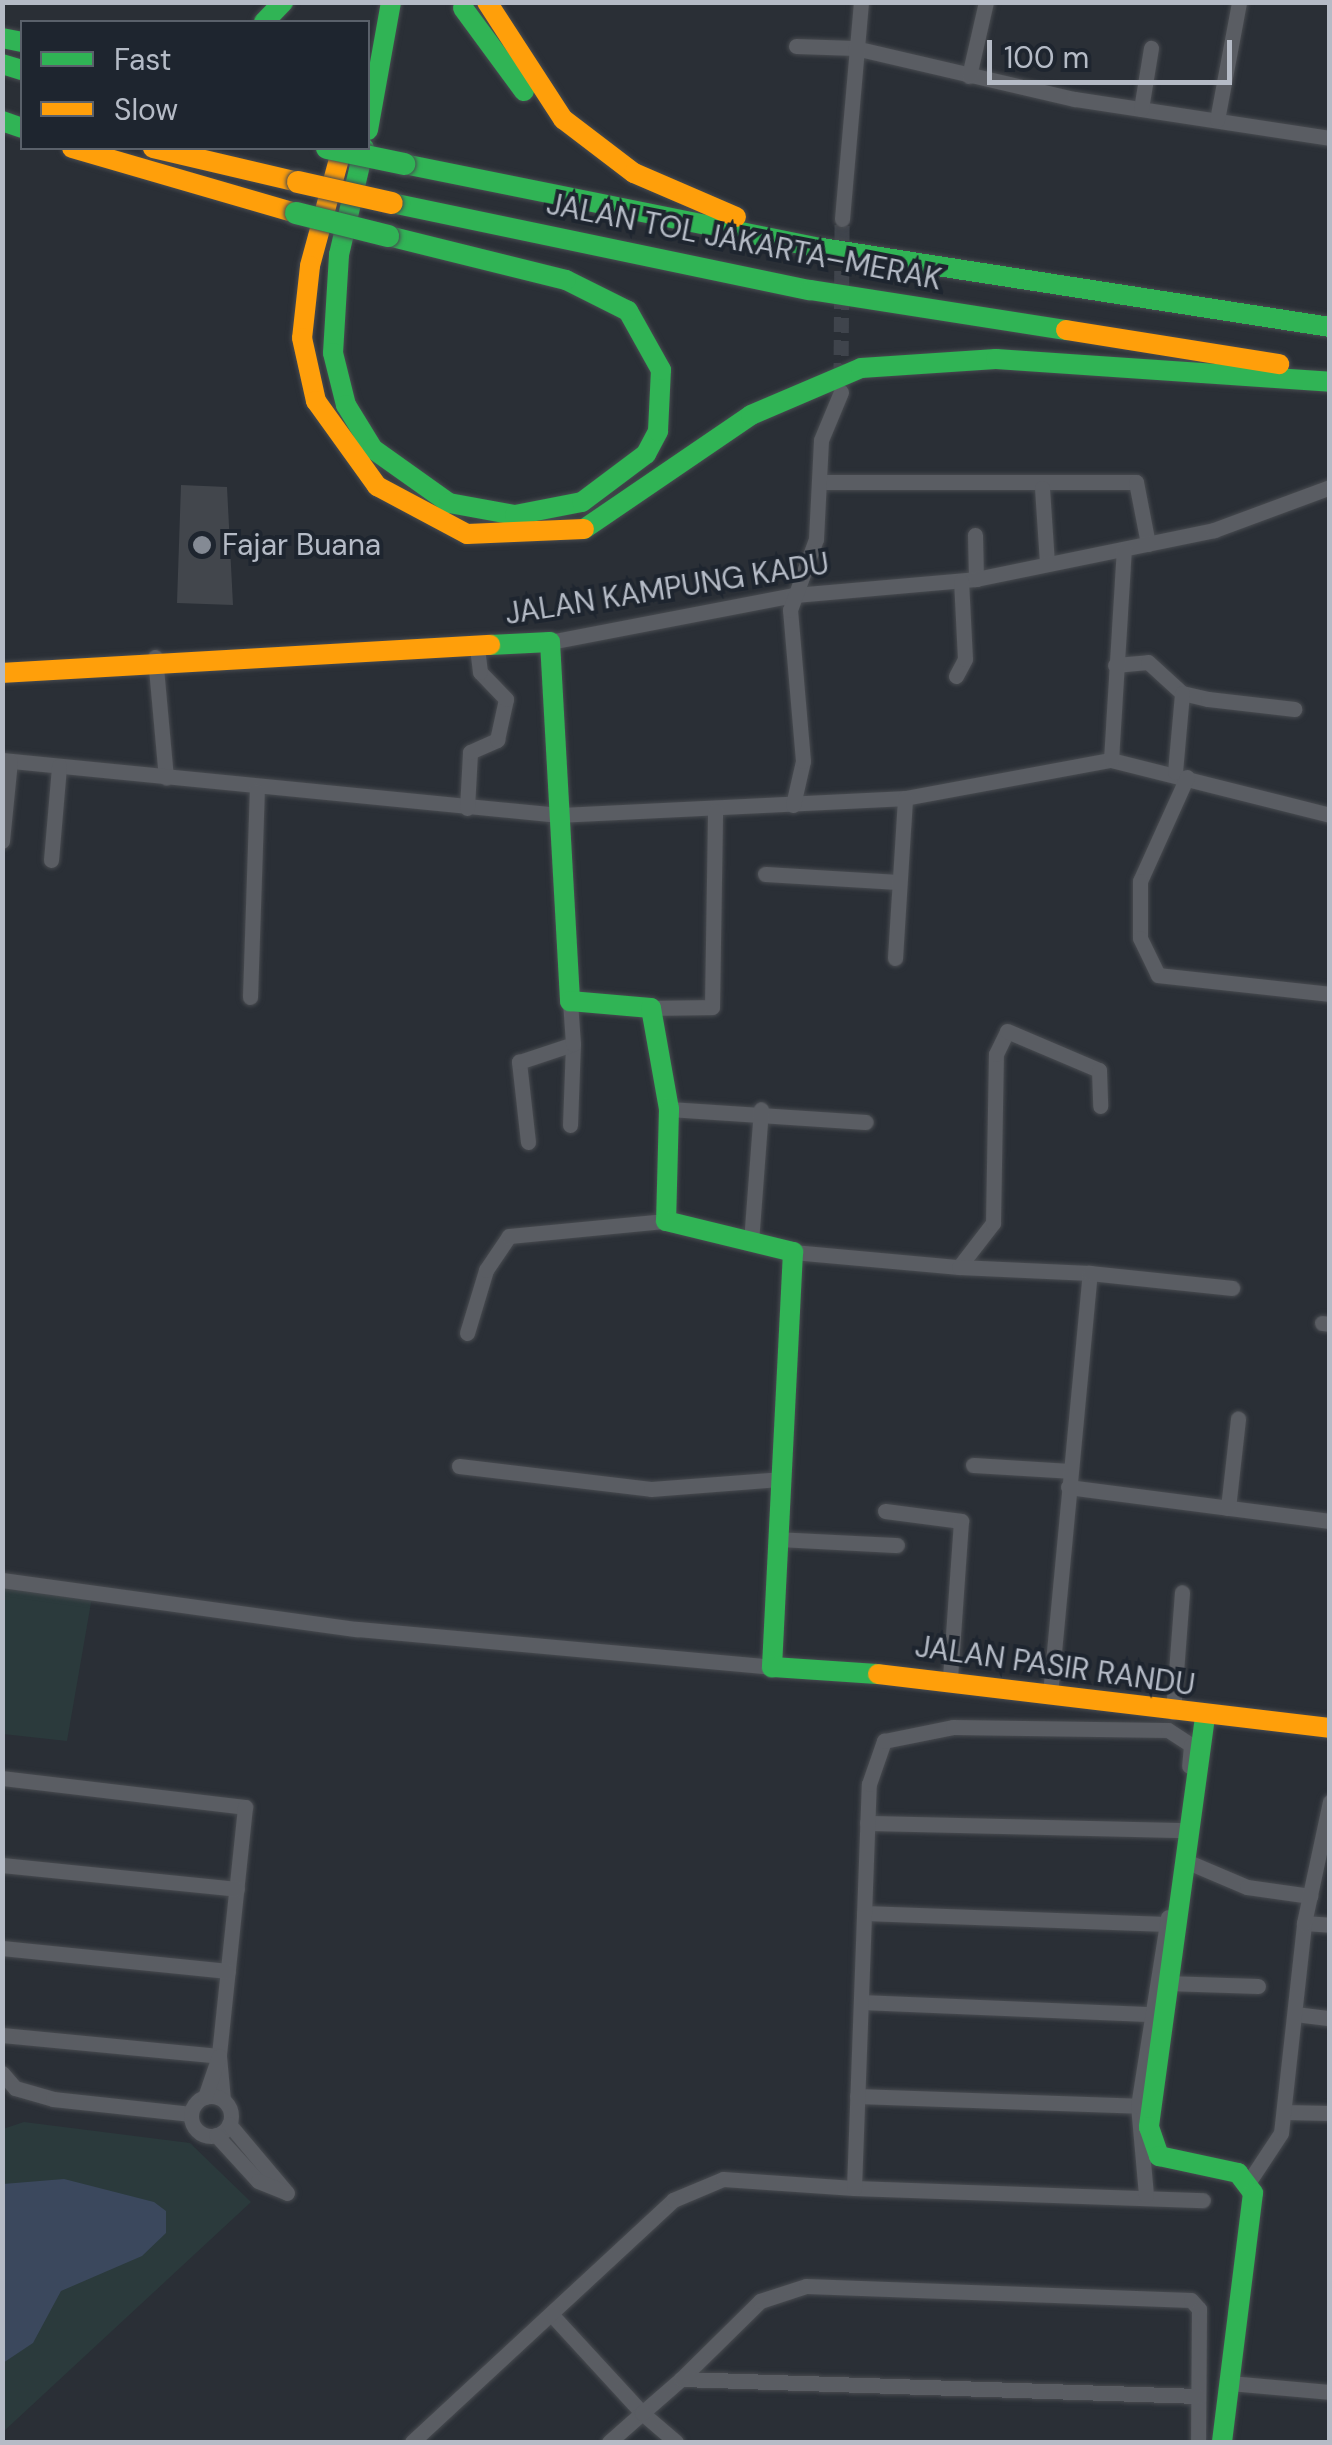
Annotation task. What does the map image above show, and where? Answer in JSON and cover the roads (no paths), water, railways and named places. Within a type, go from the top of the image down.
[{"type":"main road","points":[[370,29],[374,2]]},
{"type":"main road","points":[[370,119],[391,2]]},
{"type":"main road","points":[[487,2],[564,118]]},
{"type":"main road","points":[[463,8],[495,62],[634,172],[822,248]]},
{"type":"main road","points":[[79,150],[296,213],[347,226],[388,236],[566,280],[628,311],[660,370],[661,415],[646,454],[582,502],[515,514],[449,503],[373,449],[346,405],[333,353],[340,255],[347,226],[364,150]]},
{"type":"main road","name":"JALAN TOL JAKARTA–MERAK","points":[[161,150],[392,204],[810,290],[1330,372]]},
{"type":"main road","name":"JALAN TOL JAKARTA–MERAK","points":[[336,150],[822,248],[1330,328]]},
{"type":"main road","points":[[342,150],[308,284],[302,338],[316,401],[376,486],[468,534],[503,540],[588,528],[751,415],[861,368],[996,359],[1330,382]]},
{"type":"main road","points":[[550,642],[570,1001],[651,1008],[669,1109],[666,1221],[793,1252],[772,1666]]},
{"type":"main road","name":"JALAN KAMPUNG KADU","points":[[2,672],[155,657],[476,649],[550,642]]},
{"type":"main road","name":"JALAN PASIR RANDU","points":[[772,1666],[950,1679],[1205,1717],[1330,1728]]},
{"type":"main road","points":[[1205,1717],[1188,1862],[1166,1982],[1150,2144],[1165,2159],[1250,2180],[1222,2442]]},
{"type":"street","points":[[842,219],[861,2]]},
{"type":"street","points":[[969,76],[986,2]]},
{"type":"street","points":[[1217,120],[1239,2]]},
{"type":"street","points":[[796,46],[855,48],[969,76],[1330,138]]},
{"type":"street","points":[[1141,108],[1151,48]]},
{"type":"street","points":[[793,806],[804,774],[794,594],[816,539],[821,440],[841,392]]},
{"type":"street","points":[[818,482],[919,476],[1042,488],[1136,482],[1148,544]]},
{"type":"street","name":"JALAN KAMPUNG KADU","points":[[550,642],[794,594],[969,580],[1148,544],[1330,487]]},
{"type":"street","points":[[1042,488],[1047,563]]},
{"type":"street","points":[[956,676],[965,659],[975,535]]},
{"type":"street","points":[[1111,760],[1124,549]]},
{"type":"street","points":[[468,808],[470,752],[498,740],[506,699],[480,672],[476,649]]},
{"type":"street","points":[[155,657],[166,778]]},
{"type":"street","points":[[1115,665],[1155,665],[1182,693],[1294,709]]},
{"type":"street","points":[[1182,693],[1181,774],[1140,881],[1140,938],[1158,975],[1330,994]]},
{"type":"street","points":[[2,841],[6,760],[257,792],[560,815],[716,812],[905,798],[1111,760],[1181,774],[1330,815]]},
{"type":"street","points":[[51,860],[59,766]]},
{"type":"street","points":[[250,998],[257,792]]},
{"type":"street","points":[[896,958],[905,798]]},
{"type":"street","points":[[651,1008],[712,1007],[716,812]]},
{"type":"street","points":[[765,874],[899,882]]},
{"type":"street","points":[[570,1001],[570,1125]]},
{"type":"street","points":[[959,1267],[992,1223],[1002,1034],[1016,1031],[1100,1070],[1100,1106]]},
{"type":"street","points":[[528,1142],[519,1062],[573,1044]]},
{"type":"street","points":[[669,1109],[762,1109],[866,1122]]},
{"type":"street","points":[[751,1242],[762,1109]]},
{"type":"street","points":[[467,1333],[486,1270],[509,1236],[666,1221]]},
{"type":"street","points":[[793,1252],[959,1267],[1090,1273],[1232,1288]]},
{"type":"street","points":[[1050,1694],[1090,1273]]},
{"type":"street","points":[[1228,1508],[1238,1420]]},
{"type":"street","points":[[973,1465],[1330,1521]]},
{"type":"street","points":[[459,1466],[651,1490],[780,1479]]},
{"type":"street","points":[[885,1511],[960,1521],[950,1679]]},
{"type":"street","points":[[778,1539],[897,1544]]},
{"type":"street","points":[[2,1580],[357,1629],[772,1666]]},
{"type":"street","points":[[1173,1712],[1182,1592]]},
{"type":"street","points":[[854,2188],[867,1823],[876,1750],[899,1734],[1168,1730],[1191,1745],[1182,1830],[1138,2106],[1146,2195]]},
{"type":"street","points":[[2,1778],[245,1807],[218,2056],[205,2097],[192,2114]]},
{"type":"street","points":[[1250,2180],[1276,2148],[1284,2112],[1304,1924],[1330,1802]]},
{"type":"street","points":[[867,1823],[1182,1830]]},
{"type":"street","points":[[1188,1862],[1248,1887],[1310,1896]]},
{"type":"street","points":[[2,1865],[237,1889]]},
{"type":"street","points":[[864,1913],[1167,1924]]},
{"type":"street","points":[[1304,1924],[1330,1925]]},
{"type":"street","points":[[2,1948],[228,1971]]},
{"type":"street","points":[[1166,1982],[1258,1986]]},
{"type":"street","points":[[860,2002],[1153,2014]]},
{"type":"street","points":[[1295,2014],[1330,2018]]},
{"type":"street","points":[[2,2034],[218,2056]]},
{"type":"street","points":[[192,2114],[198,2131],[216,2135],[258,2181],[287,2194],[229,2124],[218,2056]]},
{"type":"street","points":[[2,2073],[9,2091],[192,2114]]},
{"type":"street","points":[[857,2096],[1138,2106]]},
{"type":"street","points":[[205,2097],[223,2100]]},
{"type":"street","points":[[1284,2112],[1330,2113]]},
{"type":"street","points":[[216,2135],[229,2124]]},
{"type":"street","points":[[412,2442],[695,2188],[723,2179],[854,2188],[1146,2195],[1203,2200]]},
{"type":"street","points":[[609,2442],[681,2380],[760,2301],[826,2286],[1192,2300],[1198,2442]]},
{"type":"street","points":[[552,2315],[642,2413],[676,2442]]},
{"type":"street","points":[[681,2380],[1198,2396]]},
{"type":"street","points":[[1229,2383],[1330,2392]]},
{"type":"water","points":[[64,2179],[154,2202],[166,2211],[166,2233],[142,2256],[61,2291],[33,2343],[3,2363],[3,2184]]},
{"type":"tunnel","points":[[841,378],[842,219]]},
{"type":"place","name":"Fajar Buana","points":[[202,545]]}]
